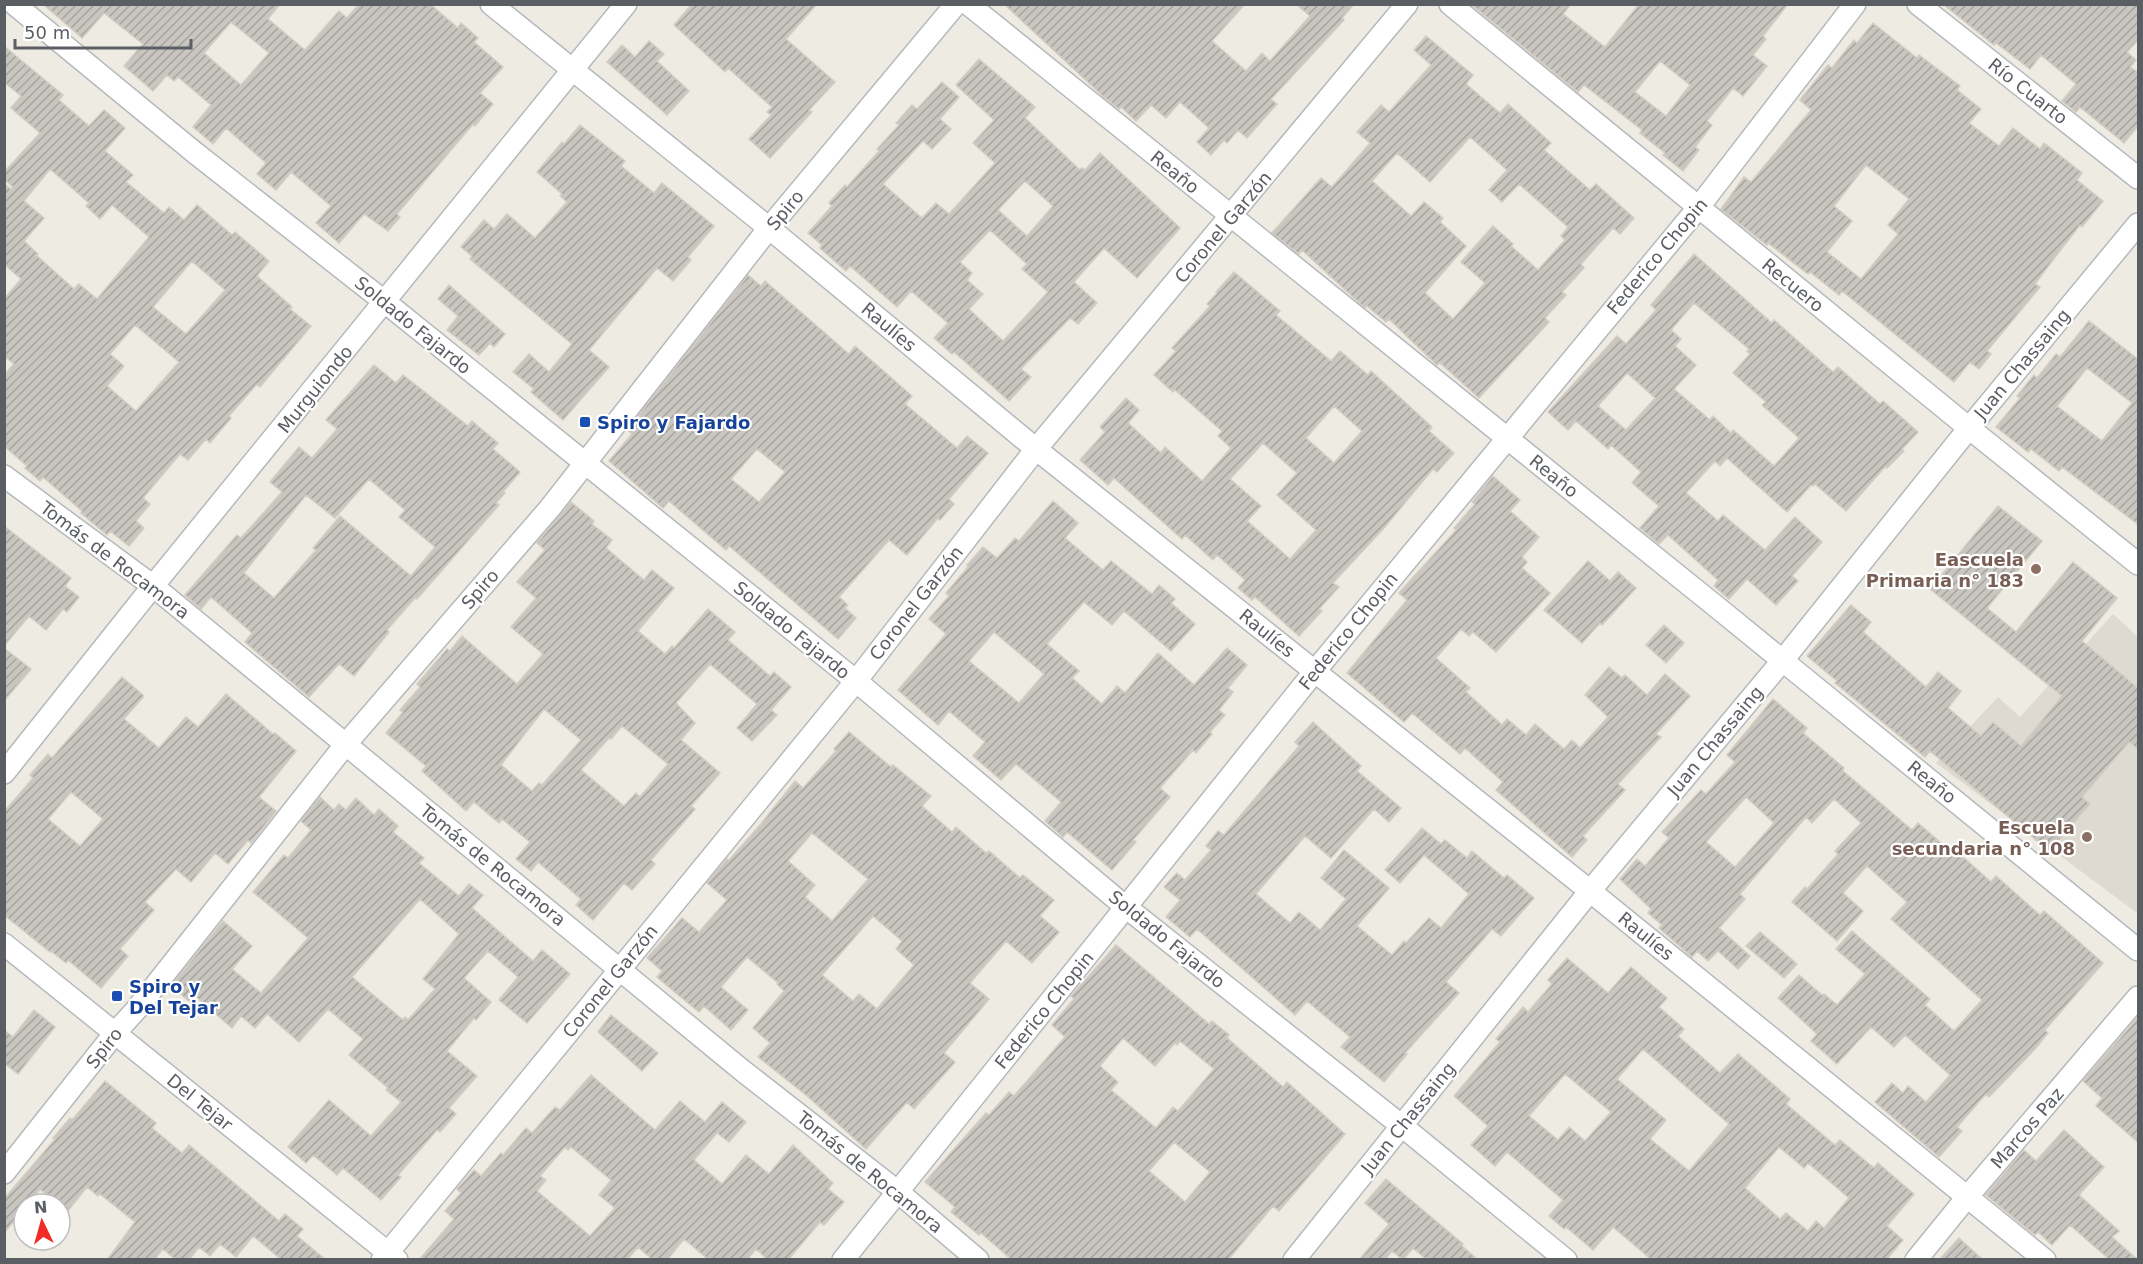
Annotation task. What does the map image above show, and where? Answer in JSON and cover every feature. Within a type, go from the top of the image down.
[{"type":"street","name":"Soldado Fajardo","points":[[14,4],[194,152],[385,302],[856,681],[1126,908],[1402,1126],[1566,1260]]},
{"type":"street","name":"Raulíes","points":[[491,4],[769,228],[1036,449],[1590,891],[2044,1260]]},
{"type":"street","name":"Murguiondo","points":[[4,773],[626,4]]},
{"type":"street","name":"Spiro","points":[[4,1173],[345,745],[550,508],[769,228],[956,4]]},
{"type":"street","name":"Reaño","points":[[968,4],[1783,660],[2139,950]]},
{"type":"street","name":"Coronel Garzón","points":[[389,1257],[620,969],[856,681],[1036,449],[1407,4]]},
{"type":"street","name":"Recuero","points":[[1449,4],[2139,564]]},
{"type":"street","name":"Federico Chopin","points":[[843,1260],[1315,671],[1698,208],[1855,4]]},
{"type":"street","name":"Río Cuarto","points":[[1918,4],[2139,178]]},
{"type":"street","name":"Juan Chassaing","points":[[1294,1260],[1590,891],[1783,660],[1969,428],[2139,224]]},
{"type":"street","name":"Tomás de Rocamora","points":[[4,476],[153,586],[743,1071],[898,1192],[978,1260]]},
{"type":"street","name":"Del Tejar","points":[[4,944],[389,1257]]},
{"type":"street","name":"Marcos Paz","points":[[1916,1260],[2139,997]]},
{"type":"shaded area","name":"Escuela secundaria n° 108","points":[[2113,614],[2138,637],[2137,913],[1936,763],[1998,697],[2020,717]]},
{"type":"building","points":[[43,4],[280,4],[268,19],[305,50],[339,11],[347,18],[359,4],[430,4],[458,28],[461,23],[478,38],[474,42],[503,67],[480,93],[493,104],[475,126],[473,124],[397,214],[400,217],[388,231],[364,214],[339,243],[316,223],[331,206],[291,172],[276,190],[257,174],[266,163],[226,128],[213,144],[193,127],[211,105],[178,77],[174,81],[167,75],[153,91],[124,66],[143,44],[104,13],[82,38]],"holes":[[[231,22],[269,53],[241,85],[204,53]]]},
{"type":"building","points":[[692,4],[817,4],[786,39],[835,82],[809,110],[812,112],[770,158],[749,139],[771,115],[767,112],[772,107],[728,68],[725,72],[674,25]]},
{"type":"building","points":[[1004,4],[1245,4],[1212,41],[1246,71],[1262,53],[1270,61],[1310,16],[1296,4],[1354,4],[1342,18],[1344,20],[1271,99],[1277,104],[1247,138],[1238,130],[1227,143],[1224,140],[1211,155],[1197,142],[1209,128],[1180,102],[1166,118],[1151,105],[1136,121],[1121,107],[1119,109],[1104,97]]},
{"type":"building","points":[[1471,4],[1571,4],[1563,14],[1605,47],[1639,4],[1788,4],[1763,36],[1766,39],[1753,55],[1767,66],[1743,96],[1733,88],[1707,121],[1712,125],[1695,147],[1699,150],[1683,171],[1640,133],[1642,130],[1584,85],[1578,92]],"holes":[[[1660,61],[1690,85],[1666,116],[1635,92]]]},
{"type":"building","points":[[1943,4],[2139,4],[2139,39],[2127,52],[2136,60],[2130,67],[2139,73],[2139,125],[2124,143],[2080,107],[2076,112],[2062,101],[2076,84],[2041,55],[2030,69],[1996,43],[1994,45]]},
{"type":"building","points":[[1873,23],[1917,58],[1919,55],[1960,86],[1957,90],[1981,109],[1969,123],[1999,146],[2013,128],[2040,149],[2044,143],[2082,173],[2077,180],[2103,201],[2082,227],[2080,225],[2035,284],[2040,287],[1987,351],[1991,354],[1979,369],[1970,362],[1954,382],[1842,291],[1839,295],[1810,272],[1808,274],[1721,209],[1744,177],[1751,182],[1811,110],[1800,100],[1828,65],[1832,68],[1854,40],[1857,43]],"holes":[[[1866,165],[1909,199],[1888,225],[1898,234],[1861,279],[1827,252],[1852,221],[1834,206]]]},
{"type":"building","points":[[1426,36],[1473,75],[1466,84],[1500,113],[1508,104],[1551,143],[1544,150],[1590,190],[1596,184],[1634,218],[1620,234],[1613,228],[1581,264],[1584,268],[1562,292],[1566,295],[1545,318],[1549,322],[1479,398],[1439,362],[1437,365],[1389,319],[1386,322],[1367,306],[1365,308],[1302,250],[1299,254],[1272,233],[1321,178],[1332,187],[1370,143],[1357,132],[1381,105],[1389,112],[1431,65],[1414,50]],"holes":[[[1470,137],[1507,170],[1489,190],[1502,202],[1519,184],[1568,227],[1561,236],[1565,240],[1538,270],[1493,226],[1461,262],[1485,283],[1453,319],[1425,293],[1466,246],[1440,222],[1443,218],[1424,202],[1411,216],[1372,181],[1397,153],[1430,182]]]},
{"type":"building","points":[[649,41],[664,54],[657,61],[689,91],[667,115],[607,62],[622,45],[635,57]]},
{"type":"building","points":[[4,46],[63,95],[59,100],[89,126],[104,110],[125,128],[105,151],[133,175],[126,182],[164,213],[169,207],[184,220],[197,205],[232,235],[235,232],[269,261],[257,276],[311,326],[260,387],[257,384],[229,416],[231,418],[210,443],[206,439],[188,460],[180,454],[143,498],[150,504],[136,521],[144,528],[129,546],[110,531],[107,535],[43,477],[40,481],[4,446],[4,375],[14,364],[4,356],[4,299],[21,279],[4,264],[4,184],[11,189],[13,187],[4,179],[4,172],[40,133],[11,108],[21,96],[4,82]],"holes":[[[50,169],[89,203],[86,206],[100,219],[112,205],[149,237],[97,299],[79,284],[74,289],[24,241],[44,218],[24,201]],[[191,262],[225,290],[186,334],[153,307]],[[135,325],[179,362],[136,411],[107,386],[124,366],[110,354]]]},
{"type":"building","points":[[979,59],[1035,107],[1025,118],[1080,170],[1082,168],[1085,170],[1100,153],[1180,228],[1137,278],[1104,248],[1074,282],[1097,303],[1078,324],[1070,318],[1021,369],[1031,377],[1009,401],[954,352],[952,354],[934,338],[948,323],[911,291],[897,307],[850,266],[846,271],[820,248],[822,245],[808,233],[832,206],[829,203],[845,185],[847,187],[879,151],[877,149],[899,125],[896,123],[912,105],[917,109],[942,82],[959,97],[940,119],[951,129],[932,149],[923,141],[883,184],[922,218],[936,203],[949,214],[995,163],[973,143],[994,120],[956,85]],"holes":[[[1025,181],[1053,206],[1027,236],[998,210]],[[990,230],[1027,264],[1022,269],[1048,292],[1003,341],[969,309],[983,294],[967,280],[972,273],[960,262]]]},
{"type":"building","points":[[580,125],[625,161],[621,166],[654,193],[662,183],[714,226],[688,257],[691,260],[673,281],[657,268],[589,350],[609,367],[563,420],[531,392],[534,389],[513,372],[529,354],[549,372],[572,344],[470,259],[472,256],[461,247],[484,220],[494,229],[507,214],[535,238],[567,202],[560,196],[562,194],[537,172],[562,142],[564,144]]},
{"type":"building","points":[[1694,254],[1772,323],[1774,320],[1833,372],[1838,367],[1880,404],[1883,401],[1918,432],[1902,449],[1904,451],[1887,468],[1885,467],[1846,511],[1815,484],[1811,485],[1787,512],[1727,458],[1720,466],[1715,461],[1686,493],[1718,521],[1723,515],[1765,550],[1795,517],[1822,542],[1792,576],[1798,581],[1776,605],[1747,579],[1729,599],[1714,586],[1718,580],[1668,535],[1659,544],[1640,528],[1659,506],[1632,483],[1641,472],[1611,445],[1608,449],[1576,421],[1568,430],[1548,412],[1617,336],[1626,344],[1656,310],[1651,305]],"holes":[[[1694,303],[1749,349],[1747,351],[1750,354],[1733,373],[1766,402],[1762,405],[1799,438],[1774,466],[1733,430],[1731,433],[1713,416],[1710,420],[1674,389],[1696,365],[1675,346],[1681,339],[1671,330]],[[1627,373],[1655,398],[1626,430],[1598,406]]]},
{"type":"building","points":[[1234,272],[1280,311],[1276,315],[1331,361],[1340,351],[1368,375],[1371,371],[1432,427],[1429,431],[1454,453],[1437,472],[1433,469],[1384,528],[1333,583],[1339,587],[1319,609],[1322,611],[1299,636],[1255,597],[1252,600],[1238,588],[1245,580],[1217,555],[1213,560],[1185,535],[1182,539],[1114,478],[1108,485],[1080,460],[1105,432],[1100,427],[1126,398],[1139,410],[1128,423],[1161,453],[1165,447],[1202,481],[1231,448],[1218,436],[1222,431],[1154,375],[1176,351],[1172,348],[1210,306],[1207,304]],"holes":[[[1334,406],[1362,431],[1334,463],[1306,438]],[[1263,443],[1297,473],[1277,495],[1316,530],[1290,559],[1247,521],[1261,506],[1230,479]]]},
{"type":"building","points":[[748,275],[761,286],[765,281],[849,354],[855,346],[912,396],[905,404],[957,448],[967,436],[988,453],[949,499],[954,504],[940,520],[938,518],[907,555],[889,540],[839,597],[848,605],[845,608],[856,618],[838,639],[729,546],[726,550],[669,501],[663,508],[609,461],[632,434],[627,430]],"holes":[[[757,449],[785,472],[759,502],[731,479]]]},
{"type":"building","points":[[449,285],[505,334],[494,347],[490,343],[479,355],[447,330],[458,316],[438,299]]},
{"type":"building","points":[[2089,321],[2139,360],[2139,525],[2062,467],[2059,471],[2031,449],[2028,452],[1996,427],[2020,398],[2017,396],[2034,375],[2037,378],[2056,354],[2060,357]],"holes":[[[2087,368],[2132,403],[2102,441],[2057,406]]]},
{"type":"building","points":[[374,365],[396,383],[403,375],[468,426],[472,421],[498,443],[493,449],[520,472],[496,503],[499,505],[387,630],[389,632],[354,676],[339,664],[309,697],[245,642],[252,633],[211,597],[201,609],[185,595],[237,535],[241,538],[282,492],[270,482],[299,447],[312,458],[337,429],[326,420]],"holes":[[[369,479],[405,510],[399,517],[435,547],[411,576],[340,516],[313,548],[316,550],[274,598],[244,573],[306,495],[335,518]]]},
{"type":"building","points":[[1493,476],[1520,500],[1510,511],[1539,537],[1522,557],[1527,562],[1522,568],[1550,593],[1496,652],[1473,632],[1469,636],[1461,629],[1436,658],[1470,688],[1466,692],[1502,725],[1507,719],[1526,735],[1535,724],[1564,749],[1572,740],[1580,748],[1608,717],[1585,695],[1609,667],[1622,678],[1625,675],[1647,695],[1665,674],[1690,696],[1656,734],[1661,737],[1618,784],[1625,790],[1583,836],[1587,840],[1572,857],[1496,790],[1503,782],[1465,748],[1460,754],[1412,713],[1404,722],[1347,673],[1407,600],[1399,593],[1456,530],[1454,528],[1475,504],[1472,502]]},
{"type":"building","points":[[1053,501],[1078,523],[1065,538],[1103,570],[1111,561],[1152,594],[1159,585],[1175,599],[1171,603],[1195,624],[1171,651],[1124,611],[1112,625],[1084,602],[1047,644],[1079,671],[1072,678],[1102,704],[1117,686],[1125,693],[1158,653],[1194,685],[1227,648],[1247,665],[1228,688],[1233,692],[1219,710],[1225,715],[1196,753],[1193,750],[1160,788],[1170,797],[1133,840],[1136,842],[1112,870],[1067,832],[1063,837],[1045,821],[1061,802],[1016,764],[1001,780],[973,756],[985,742],[949,711],[938,725],[898,690],[946,634],[929,619],[949,596],[946,593],[968,567],[967,565],[983,547],[997,558],[1015,538],[1019,541]],"holes":[[[994,632],[1044,674],[1019,703],[969,661]]]},
{"type":"building","points":[[571,502],[594,521],[592,524],[612,540],[606,548],[644,580],[652,570],[674,588],[638,631],[665,654],[672,646],[674,648],[708,609],[735,632],[728,640],[770,676],[774,672],[791,687],[771,710],[777,715],[752,741],[737,728],[757,704],[710,664],[676,703],[695,723],[681,740],[720,773],[691,806],[695,809],[651,860],[655,864],[632,890],[624,883],[593,920],[576,905],[581,899],[538,862],[531,871],[516,859],[530,842],[502,819],[499,823],[474,802],[466,811],[422,771],[426,766],[386,733],[403,712],[400,710],[420,687],[417,684],[447,649],[450,651],[462,636],[517,684],[543,654],[511,627],[536,598],[517,582],[545,550],[537,543]],"holes":[[[544,709],[581,740],[542,785],[539,783],[532,791],[501,765]],[[622,726],[668,764],[640,797],[636,793],[624,806],[581,770]]]},
{"type":"building","points":[[1998,506],[2042,541],[1987,608],[2016,632],[2073,562],[2117,598],[2082,641],[2139,689],[2139,750],[2129,742],[2082,797],[2090,804],[2049,851],[1930,751],[1925,757],[1835,683],[1837,681],[1807,656],[1851,605],[1871,622],[1863,632],[1926,687],[1938,672],[1961,691],[1948,708],[1981,736],[1993,722],[2021,746],[2062,696],[1930,589]]},
{"type":"building","points":[[4,526],[71,578],[65,586],[79,597],[67,612],[63,609],[46,630],[29,616],[4,646]]},
{"type":"building","points":[[1588,561],[1610,581],[1618,572],[1636,588],[1582,643],[1544,610]]},
{"type":"building","points":[[1664,625],[1684,643],[1666,663],[1646,645]]},
{"type":"building","points":[[4,648],[31,669],[4,701]]},
{"type":"building","points":[[122,677],[144,696],[124,719],[159,748],[186,717],[198,727],[226,694],[296,751],[259,797],[276,811],[251,843],[248,840],[228,864],[215,853],[191,882],[176,869],[145,902],[154,910],[120,949],[128,956],[101,988],[68,960],[66,963],[50,952],[4,915],[4,812],[33,778],[30,775],[48,754],[52,758]],"holes":[[[71,792],[103,819],[80,846],[48,819]]]},
{"type":"building","points":[[1773,699],[1807,728],[1803,733],[1844,768],[1842,770],[1912,830],[1918,823],[1947,848],[1950,845],[1991,882],[1996,876],[2040,915],[2044,911],[2103,963],[2045,1030],[2048,1033],[2036,1048],[1989,1097],[1986,1094],[1957,1127],[1962,1131],[1939,1157],[1875,1102],[1892,1083],[1903,1093],[1908,1086],[1926,1102],[1950,1075],[1905,1035],[1894,1047],[1871,1027],[1837,1064],[1811,1041],[1817,1034],[1778,998],[1799,975],[1837,1005],[1865,974],[1836,949],[1852,931],[1930,999],[1925,1005],[1954,1031],[1982,1000],[1891,919],[1907,902],[1867,866],[1843,893],[1863,911],[1837,941],[1792,902],[1805,887],[1807,889],[1838,854],[1835,851],[1861,823],[1834,799],[1812,823],[1806,817],[1740,894],[1745,899],[1719,928],[1750,956],[1738,969],[1718,951],[1708,961],[1697,951],[1692,957],[1659,928],[1662,925],[1648,913],[1651,909],[1620,879],[1637,859],[1645,866],[1669,838],[1662,832],[1701,790],[1706,794],[1735,762],[1727,755]],"holes":[[[1746,797],[1774,823],[1735,867],[1706,842]]]},
{"type":"building","points":[[1313,722],[1361,766],[1357,771],[1401,808],[1389,822],[1374,809],[1331,858],[1305,836],[1256,894],[1290,923],[1299,912],[1320,930],[1346,899],[1321,878],[1344,850],[1389,888],[1357,926],[1392,955],[1429,918],[1441,928],[1469,894],[1424,855],[1400,883],[1385,870],[1422,828],[1441,844],[1445,840],[1467,858],[1472,851],[1504,878],[1507,875],[1534,898],[1501,936],[1492,929],[1446,982],[1459,993],[1405,1053],[1407,1054],[1384,1082],[1341,1047],[1350,1037],[1307,1001],[1295,1015],[1197,929],[1190,937],[1166,917],[1180,900],[1164,887],[1177,873],[1185,880],[1211,850],[1206,846],[1218,831],[1224,835],[1299,746],[1295,742]]},
{"type":"building","points":[[849,732],[891,767],[893,765],[931,796],[922,806],[952,832],[956,827],[986,853],[989,851],[1020,878],[1023,875],[1054,900],[1040,916],[1059,932],[1032,963],[1006,941],[970,983],[989,999],[944,1053],[955,1062],[914,1109],[907,1102],[866,1149],[806,1095],[758,1057],[770,1043],[753,1028],[784,991],[778,983],[747,957],[721,987],[748,1010],[731,1030],[704,1006],[699,1012],[657,977],[662,971],[647,958],[682,918],[699,932],[727,900],[707,883],[760,825],[795,781],[803,788],[836,751],[834,749]],"holes":[[[812,833],[868,879],[832,921],[805,897],[815,885],[788,861]],[[873,916],[902,941],[896,949],[914,965],[877,1009],[859,994],[853,1001],[822,975]]]},
{"type":"building","points":[[320,797],[334,810],[339,804],[346,810],[356,798],[374,815],[379,809],[398,826],[393,832],[424,858],[419,863],[459,896],[469,884],[483,895],[472,908],[533,961],[542,950],[570,974],[527,1023],[499,1000],[518,977],[488,951],[464,978],[491,1002],[476,1020],[474,1018],[447,1051],[477,1076],[449,1108],[456,1114],[440,1132],[437,1130],[398,1175],[401,1177],[381,1200],[343,1168],[337,1175],[313,1155],[306,1163],[288,1147],[329,1100],[371,1136],[401,1102],[349,1055],[363,1039],[328,1009],[299,1042],[267,1014],[255,1028],[241,1016],[232,1028],[194,995],[189,1001],[171,986],[223,921],[252,946],[232,969],[261,993],[308,938],[253,892],[284,855],[288,858],[311,830],[301,821]],"holes":[[[420,899],[459,934],[423,979],[435,989],[408,1020],[405,1017],[403,1020],[352,977]]]},
{"type":"building","points":[[1760,932],[1797,964],[1784,978],[1746,946]]},
{"type":"building","points":[[1116,945],[1209,1024],[1212,1021],[1229,1035],[1227,1038],[1283,1087],[1287,1082],[1345,1134],[1279,1211],[1273,1206],[1228,1260],[1012,1260],[981,1233],[979,1235],[951,1212],[955,1207],[925,1182],[986,1113],[989,1115],[1009,1092],[1014,1096],[1065,1037],[1052,1025],[1074,999],[1071,996]],"holes":[[[1123,1038],[1155,1066],[1175,1043],[1177,1045],[1180,1041],[1214,1069],[1178,1111],[1173,1107],[1156,1128],[1111,1090],[1118,1082],[1100,1066]],[[1174,1142],[1210,1172],[1185,1202],[1149,1171]]]},
{"type":"building","points":[[1567,958],[1608,993],[1631,967],[1667,998],[1659,1007],[1684,1029],[1678,1036],[1720,1073],[1738,1054],[1790,1099],[1786,1104],[1835,1145],[1840,1140],[1874,1168],[1878,1163],[1914,1194],[1887,1226],[1903,1240],[1886,1260],[1652,1260],[1613,1227],[1593,1250],[1566,1227],[1564,1229],[1549,1216],[1563,1200],[1507,1152],[1495,1166],[1471,1145],[1488,1126],[1454,1096],[1500,1042],[1496,1039],[1523,1007],[1528,1012],[1552,984],[1548,980]],"holes":[[[1643,1049],[1729,1124],[1689,1171],[1650,1139],[1666,1120],[1617,1079]],[[1565,1074],[1611,1112],[1585,1141],[1569,1127],[1558,1140],[1529,1116]],[[1779,1147],[1804,1168],[1808,1163],[1849,1198],[1824,1228],[1816,1221],[1808,1231],[1786,1213],[1780,1219],[1745,1188]]]},
{"type":"building","points":[[34,1010],[55,1027],[18,1074],[4,1063],[4,1030],[13,1037]]},
{"type":"building","points":[[611,1015],[658,1053],[642,1071],[598,1032]]},
{"type":"building","points":[[2139,1016],[2139,1143],[2096,1106],[2102,1098],[2083,1081]]},
{"type":"building","points":[[591,1075],[655,1130],[680,1101],[705,1122],[722,1102],[746,1122],[729,1142],[717,1133],[694,1160],[722,1184],[746,1155],[769,1174],[793,1145],[833,1183],[828,1189],[844,1202],[824,1225],[820,1222],[788,1260],[768,1260],[756,1249],[747,1260],[709,1260],[684,1239],[667,1260],[653,1260],[638,1247],[627,1260],[419,1260],[454,1219],[445,1211],[461,1193],[457,1189],[474,1170],[481,1176],[526,1128],[532,1133],[555,1107],[560,1110]],"holes":[[[565,1147],[568,1150],[571,1147],[611,1180],[599,1195],[615,1208],[590,1236],[537,1191],[546,1180],[540,1176]]]},
{"type":"building","points":[[105,1081],[156,1123],[152,1128],[182,1153],[189,1145],[279,1221],[285,1214],[303,1229],[297,1236],[326,1260],[282,1260],[253,1236],[236,1257],[220,1244],[210,1256],[199,1247],[189,1260],[176,1260],[163,1249],[154,1260],[107,1260],[135,1222],[100,1194],[98,1196],[87,1187],[72,1206],[72,1192],[44,1192],[40,1189],[38,1192],[12,1192],[12,1223],[4,1233],[4,1199],[70,1118],[72,1120]]},
{"type":"building","points":[[2064,1130],[2104,1167],[2079,1195],[2119,1231],[2112,1237],[2138,1260],[2110,1260],[2070,1225],[2052,1245],[2038,1232],[2035,1235],[1986,1195],[2024,1150],[2036,1161]]},
{"type":"building","points":[[1386,1179],[1463,1244],[1462,1246],[1478,1260],[1427,1260],[1413,1248],[1403,1260],[1392,1251],[1385,1260],[1359,1260],[1389,1224],[1365,1203]]},
{"type":"building","points":[[1959,1238],[1983,1260],[1939,1260]]},
{"type":"place","name":"Spiro y Fajardo","points":[[585,422]]},
{"type":"place","name":"Eascuela Primaria n° 183","points":[[2036,569]]},
{"type":"place","name":"Escuela secundaria n° 108","points":[[2087,837]]},
{"type":"place","name":"Spiro y Del Tejar","points":[[117,996]]}]
